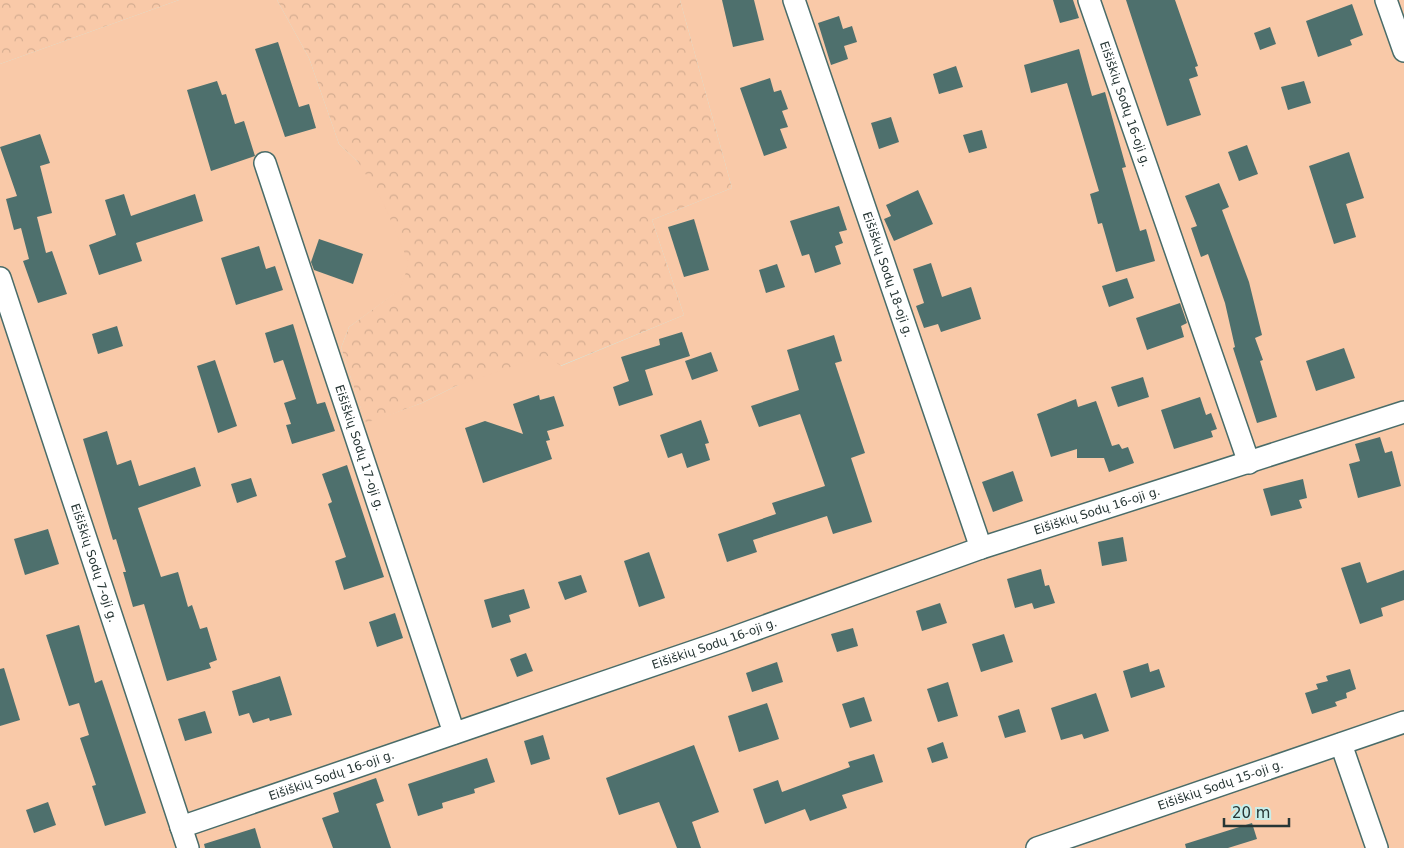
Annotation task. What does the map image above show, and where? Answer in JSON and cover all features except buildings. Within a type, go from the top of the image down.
[{"type":"street","name":"Eišiškių Sodų 18-oji g.","points":[[794,0],[981,548]]},
{"type":"street","name":"Eišiškių Sodų 16-oji g.","points":[[1089,0],[1249,463]]},
{"type":"street","points":[[1386,0],[1404,51]]},
{"type":"street","name":"Eišiškių Sodų 17-oji g.","points":[[265,163],[454,733]]},
{"type":"street","name":"Eišiškių Sodų 7-oji g.","points":[[0,278],[188,848]]},
{"type":"street","name":"Eišiškių Sodų 16-oji g.","points":[[181,827],[718,643],[981,548],[1404,412]]},
{"type":"street","name":"Eišiškių Sodų 15-oji g.","points":[[1037,848],[1081,841],[1404,722]]},
{"type":"street","points":[[1341,744],[1377,848]]},
{"type":"green space","points":[[0,0],[179,0],[0,64]]},
{"type":"green space","points":[[179,0],[277,0],[309,58],[339,144],[358,162],[383,202],[409,263],[400,290],[349,327],[341,348],[366,423],[422,403],[456,386],[546,355],[561,366],[684,315],[652,220],[732,188],[680,0],[1404,0],[1404,848],[0,848],[0,64]]},
{"type":"green space","points":[[277,0],[680,0],[732,188],[652,220],[684,315],[560,366],[456,386],[422,403],[366,424],[341,348],[349,327],[399,290],[358,162],[339,144],[309,58]]}]
